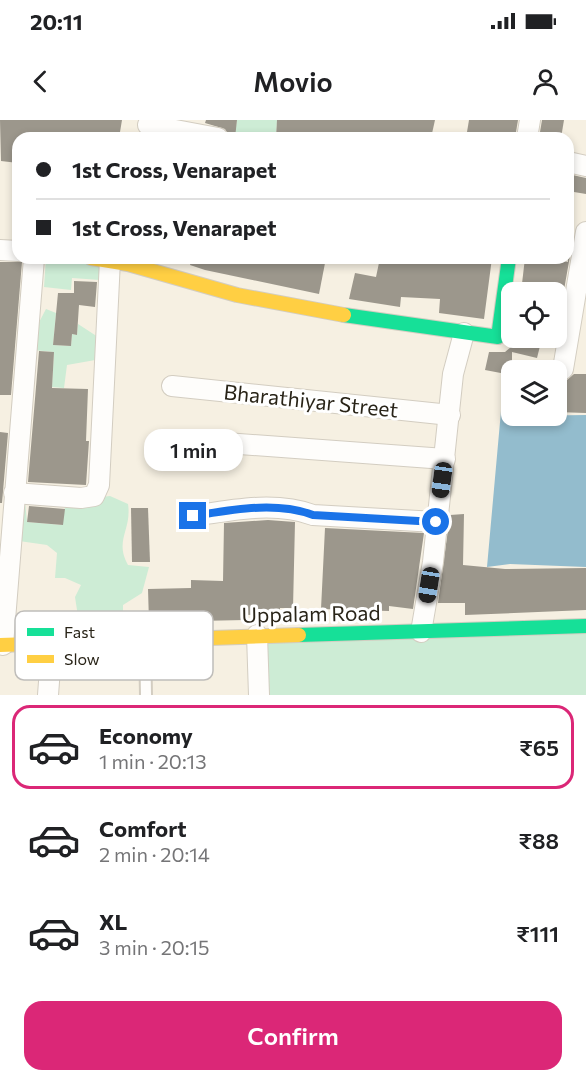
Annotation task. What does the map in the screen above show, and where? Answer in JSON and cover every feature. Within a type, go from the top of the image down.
[{"type":"main road","points":[[119,264],[234,294],[498,337],[508,264]]},
{"type":"main road","name":"Uppalam Road","points":[[213,637],[472,633],[586,626]]},
{"type":"street","points":[[148,125],[186,132]]},
{"type":"street","points":[[565,360],[586,232]]},
{"type":"street","points":[[1,645],[33,264]]},
{"type":"street","points":[[14,493],[81,498],[94,496],[99,485],[100,264]]},
{"type":"street","points":[[421,632],[433,562],[436,522],[446,459],[453,374],[464,333]]},
{"type":"street","name":"Bharathiyar Street","points":[[172,386],[450,415]]},
{"type":"street","points":[[212,441],[446,459]]},
{"type":"street","points":[[193,516],[243,508],[296,509],[313,515],[436,522]]},
{"type":"street","points":[[257,635],[259,695]]},
{"type":"street","points":[[48,695],[49,680]]},
{"type":"lane","points":[[146,680],[146,695]]},
{"type":"green space","points":[[237,120],[277,120],[276,132],[235,132]]},
{"type":"green space","points":[[46,264],[100,264],[100,280],[72,278],[71,290],[44,287]]},
{"type":"green space","points":[[46,309],[56,313],[53,345],[71,346],[72,334],[77,335],[78,324],[98,337],[101,359],[67,365],[64,388],[52,387],[54,352],[33,350],[35,330]]},
{"type":"green space","points":[[110,496],[128,504],[128,521],[123,542],[124,556],[128,565],[149,567],[142,593],[123,605],[123,611],[77,611],[75,597],[81,585],[65,578],[55,578],[57,553],[47,545],[19,541],[20,502],[25,501],[27,522],[62,525],[66,501]]},
{"type":"green space","points":[[586,627],[586,695],[259,695],[257,635]]},
{"type":"water","points":[[501,411],[501,426],[567,426],[567,415],[586,415],[586,567],[510,564],[487,567]]},
{"type":"building","points":[[0,120],[122,120],[120,132],[12,132],[12,162],[1,161]]},
{"type":"building","points":[[206,120],[237,120],[236,132],[227,132],[225,129],[205,123]]},
{"type":"building","points":[[277,120],[435,120],[432,132],[276,132]]},
{"type":"building","points":[[469,120],[518,120],[516,132],[467,132]]},
{"type":"building","points":[[542,120],[564,120],[562,132],[540,132]]},
{"type":"building","points":[[574,175],[586,178],[586,194],[574,192]]},
{"type":"building","points":[[0,262],[12,262],[12,264],[22,264],[11,395],[0,395]]},
{"type":"building","points":[[190,264],[325,264],[319,294]]},
{"type":"building","points":[[379,264],[491,264],[484,319],[439,313],[440,299],[401,297],[400,307],[349,299],[355,273],[376,277]]},
{"type":"building","points":[[524,264],[569,264],[565,282],[522,282]]},
{"type":"building","points":[[74,281],[97,282],[95,307],[79,305],[77,335],[72,334],[71,346],[53,345],[58,293],[74,293]]},
{"type":"building","points":[[510,348],[540,348],[537,358],[512,352],[512,360],[501,360],[501,373],[485,370],[489,352],[505,352]]},
{"type":"building","points":[[39,351],[54,352],[52,388],[88,389],[86,441],[89,441],[86,485],[28,482]]},
{"type":"building","points":[[574,374],[586,374],[586,413],[567,412],[567,380]]},
{"type":"building","points":[[0,432],[8,433],[2,503],[0,503]]},
{"type":"building","points":[[29,506],[65,509],[63,525],[27,522]]},
{"type":"building","points":[[131,508],[148,508],[150,562],[132,562]]},
{"type":"building","points":[[464,514],[463,565],[505,569],[586,568],[586,610],[465,615],[465,603],[438,603],[450,515]]},
{"type":"building","points":[[268,520],[295,522],[293,608],[280,608],[280,614],[245,615],[245,620],[213,621],[213,611],[149,611],[148,589],[191,588],[191,580],[223,581],[224,523]]},
{"type":"building","points":[[325,528],[424,533],[413,609],[389,606],[389,611],[321,609]]},
{"type":"traffic: fast","points":[[344,315],[498,337],[508,264]]},
{"type":"traffic: fast","points":[[299,635],[586,626]]},
{"type":"traffic: slow","points":[[128,264],[237,295],[344,315]]},
{"type":"traffic: slow","points":[[213,638],[299,635]]},
{"type":"traffic: slow","points":[[0,645],[15,644]]},
{"type":"route","points":[[193,516],[243,508],[296,509],[313,515],[436,522]]}]
